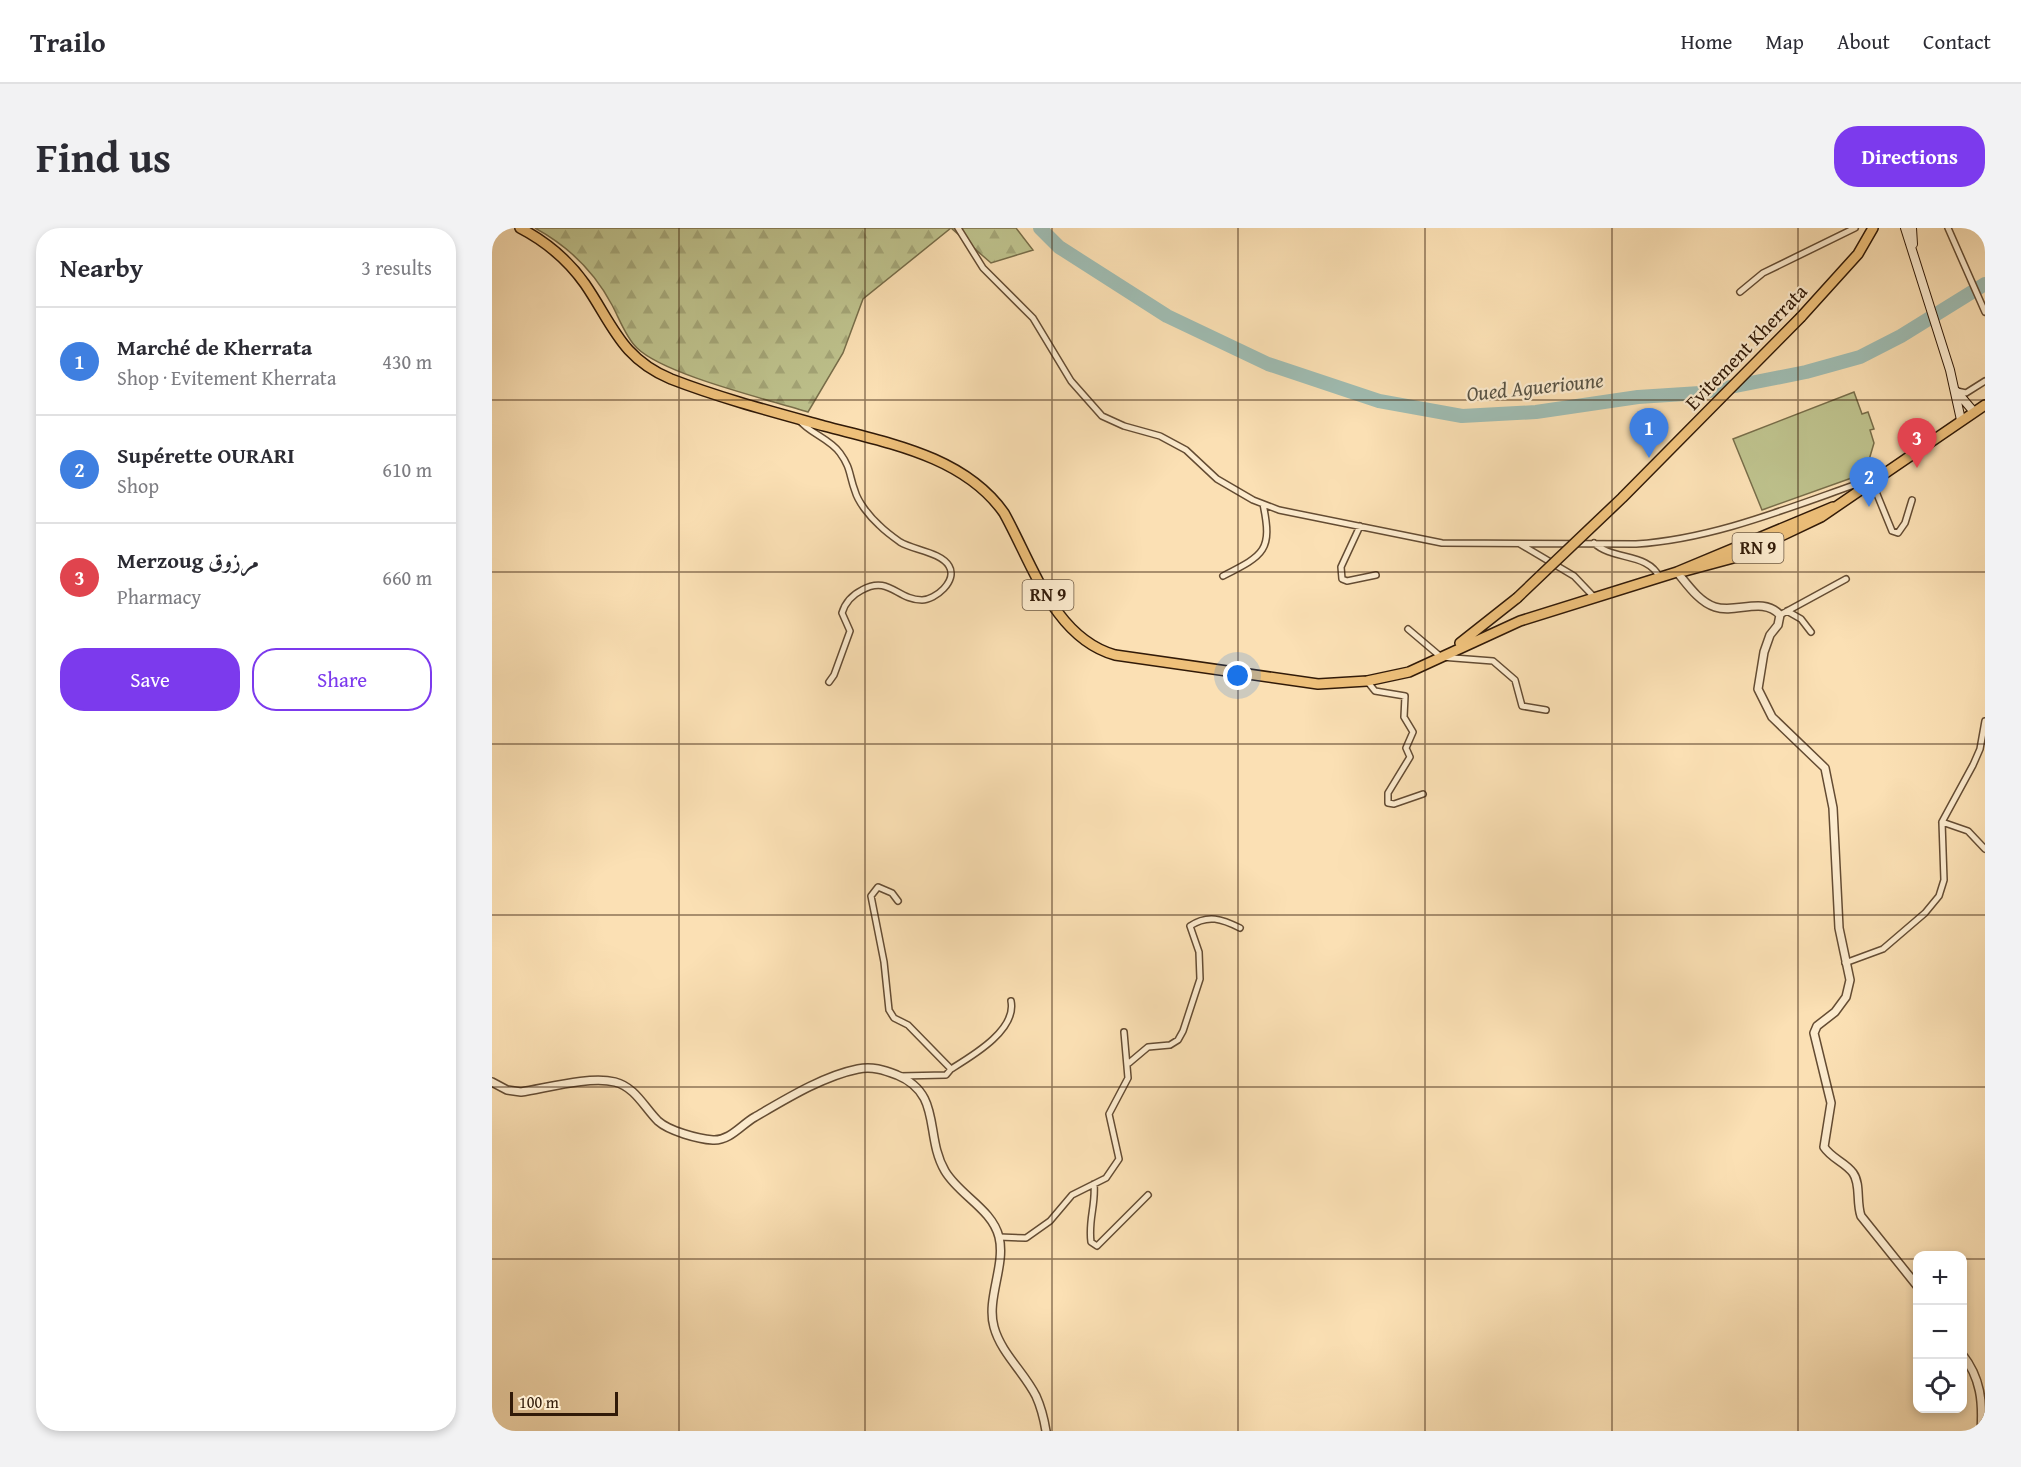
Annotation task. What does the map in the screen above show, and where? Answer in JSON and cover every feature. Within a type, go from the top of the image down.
[{"type":"main road","name":"RN 9","points":[[520,228],[540,240],[570,266],[585,284],[617,338],[644,366],[672,379],[923,455],[942,463],[982,488],[1004,513],[1062,618],[1079,637],[1097,649],[1126,658],[1318,684],[1367,681],[1409,672],[1520,621],[1677,572],[1833,507],[1985,405]]},
{"type":"main road","name":"Evitement Kherrata","points":[[1445,655],[1517,598],[1622,498],[1801,317],[1858,254],[1873,228]]},
{"type":"main road","points":[[1905,228],[1950,370],[1960,420]]},
{"type":"main road","points":[[1912,228],[1914,255]]},
{"type":"main road","points":[[1956,391],[1974,412]]},
{"type":"street","points":[[958,228],[983,268],[1033,318],[1071,381],[1102,416],[1124,426],[1160,436],[1186,450],[1217,479],[1234,491],[1279,510],[1442,543],[1667,542],[1704,534],[1869,482],[1893,531],[1898,533],[1905,523],[1912,500]]},
{"type":"street","points":[[1740,292],[1763,273],[1855,228]]},
{"type":"street","points":[[1948,228],[1985,312]]},
{"type":"street","points":[[1956,391],[1966,393],[1985,381]]},
{"type":"street","points":[[796,418],[808,431],[828,441],[838,450],[850,468],[855,492],[877,523],[900,542],[944,561],[950,566],[952,575],[948,585],[932,598],[924,600],[915,599],[880,584],[870,585],[856,592],[844,606],[842,614],[850,631],[838,666],[829,682]]},
{"type":"street","points":[[1223,576],[1265,548],[1269,536],[1263,504]]},
{"type":"street","points":[[1360,526],[1341,567],[1342,579],[1347,581],[1376,575]]},
{"type":"street","points":[[1519,543],[1574,576],[1594,597]]},
{"type":"street","points":[[1594,543],[1607,553],[1648,564],[1660,578]]},
{"type":"street","points":[[1677,572],[1702,600],[1716,608],[1765,606],[1801,619],[1811,632]]},
{"type":"street","points":[[1846,579],[1783,613],[1778,625],[1770,635],[1764,652],[1758,689],[1772,717],[1825,768],[1833,808],[1833,852],[1845,963],[1850,980],[1846,997],[1835,1012],[1817,1026],[1814,1033],[1831,1103],[1824,1147],[1830,1157],[1852,1171],[1857,1180],[1856,1204],[1861,1216],[1913,1282]]},
{"type":"street","points":[[1408,629],[1445,655],[1493,661],[1515,680],[1522,706],[1546,710]]},
{"type":"street","points":[[1367,681],[1376,691],[1405,696],[1404,717],[1413,732],[1406,748],[1410,757],[1388,793],[1388,803],[1394,804],[1423,794]]},
{"type":"street","points":[[1845,963],[1883,949],[1925,913],[1939,896],[1944,880],[1942,822],[1980,749],[1985,721]]},
{"type":"street","points":[[1942,822],[1968,831],[1985,849]]},
{"type":"street","points":[[898,901],[885,888],[878,887],[871,896],[884,962],[889,1010],[894,1018],[908,1025],[951,1069]]},
{"type":"street","points":[[1129,1063],[1148,1047],[1170,1045],[1178,1040],[1183,1030],[1200,979],[1199,951],[1190,926],[1210,918],[1224,920],[1240,928]]},
{"type":"street","points":[[899,1076],[946,1075],[951,1069],[988,1044],[1010,1017],[1013,1010],[1011,1001]]},
{"type":"street","points":[[999,1238],[1026,1238],[1050,1221],[1072,1195],[1106,1178],[1119,1159],[1109,1114],[1128,1078],[1129,1063],[1124,1032]]},
{"type":"street","points":[[492,1082],[507,1090],[520,1092],[600,1080],[616,1082],[640,1100],[661,1123],[714,1140],[724,1139],[754,1118],[793,1096],[854,1070],[871,1067],[899,1076],[918,1087],[926,1099],[936,1149],[945,1171],[993,1223],[999,1238],[993,1325],[1011,1359],[1035,1394],[1046,1431]]},
{"type":"street","points":[[1094,1184],[1095,1194],[1089,1222],[1091,1242],[1097,1246],[1149,1195]]},
{"type":"street","points":[[1965,1359],[1977,1376],[1983,1410],[1981,1431]]},
{"type":"green space","points":[[535,228],[951,228],[863,299],[843,353],[808,412],[693,377],[651,358],[629,339],[605,293],[588,270],[569,251]]},
{"type":"green space","points":[[951,228],[1016,228],[1033,250],[991,263]]},
{"type":"green space","points":[[1854,392],[1862,414],[1868,412],[1874,429],[1870,430],[1874,443],[1869,460],[1874,470],[1762,510],[1733,439]]},
{"type":"waterway","name":"Oued Aguerioune","points":[[1040,228],[1059,247],[1167,316],[1268,364],[1379,401],[1462,416],[1536,412],[1638,397],[1700,393],[1806,372],[1860,357],[1901,336],[1985,284]]},
{"type":"place","name":"Marché de Kherrata","points":[[1649,458]]},
{"type":"place","name":"Merzoug مرزوق","points":[[1917,468]]},
{"type":"place","name":"Supérette OURARI","points":[[1869,507]]}]
